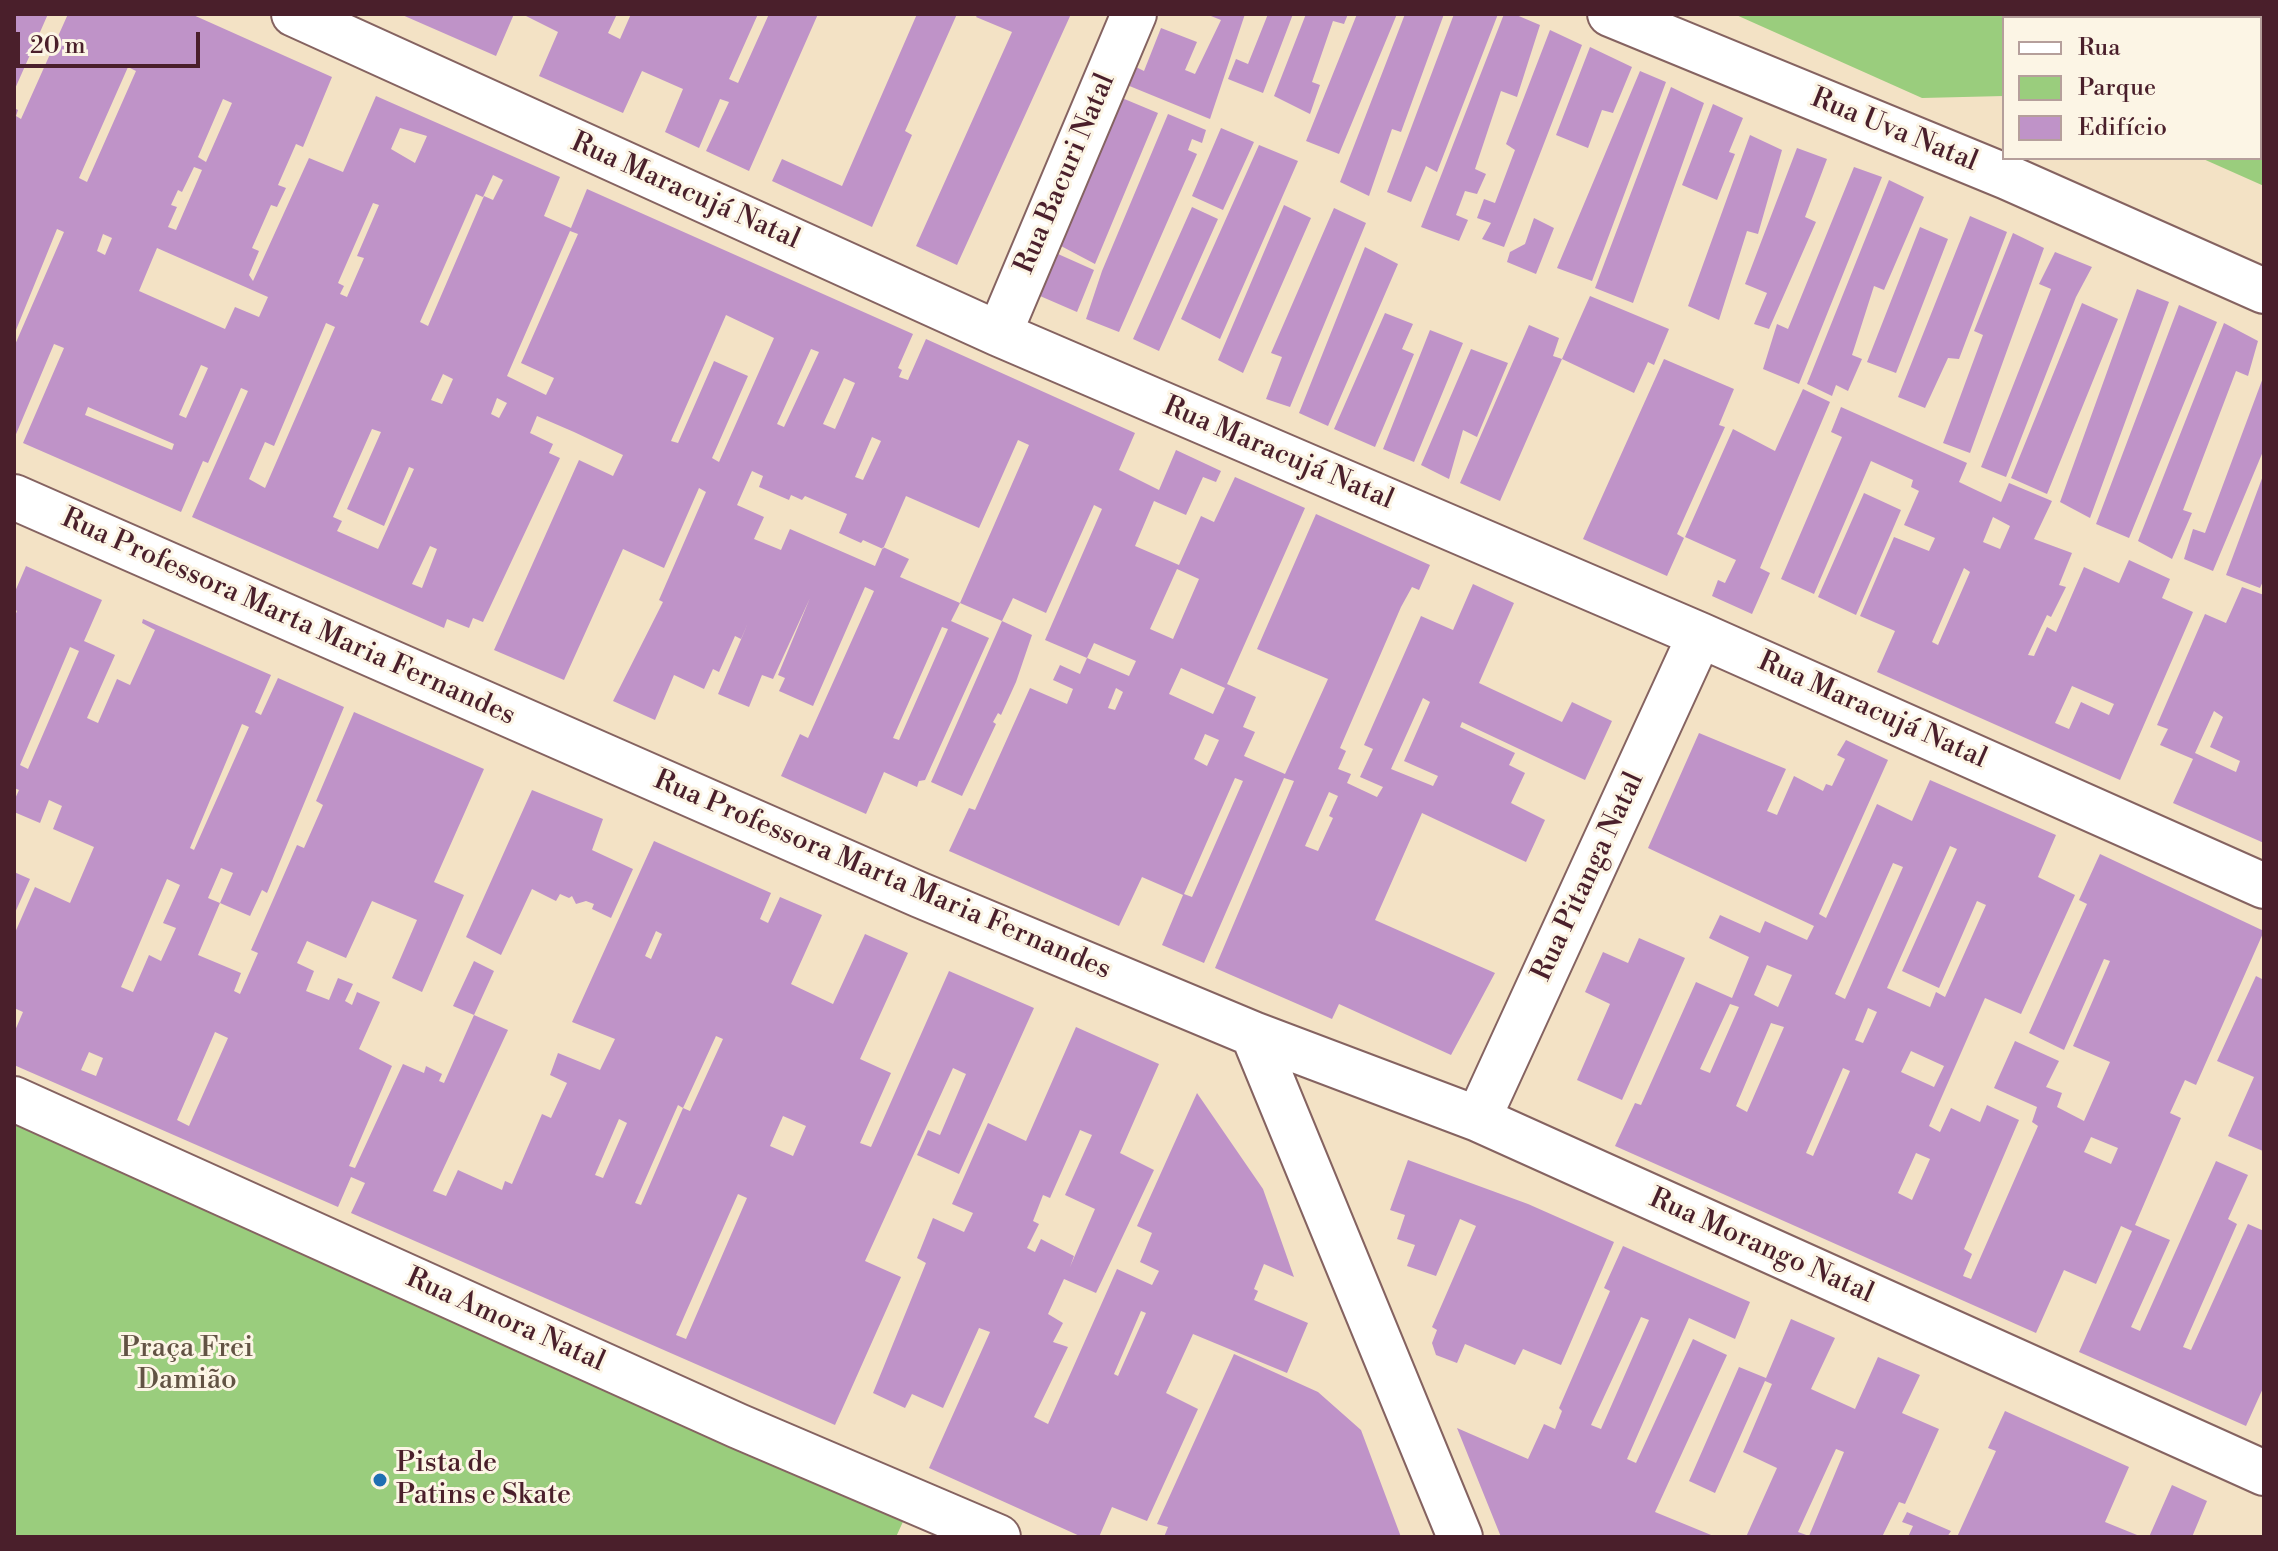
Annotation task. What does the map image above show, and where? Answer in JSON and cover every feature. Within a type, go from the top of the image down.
[{"type":"street","name":"Rua Maracujá Natal","points":[[294,14],[999,334],[1700,635],[2264,886]]},
{"type":"street","name":"Rua Bacuri Natal","points":[[999,334],[1134,14]]},
{"type":"street","name":"Rua Uva Natal","points":[[1611,14],[2007,177],[2264,291]]},
{"type":"street","name":"Rua Professora Marta Maria Fernandes","points":[[14,497],[920,895],[1253,1034]]},
{"type":"street","name":"Rua Pitanga Natal","points":[[1478,1119],[1700,635]]},
{"type":"street","name":"Rua Morango Natal","points":[[1253,1034],[1478,1119],[2264,1473]]},
{"type":"street","points":[[1253,1034],[1460,1537]]},
{"type":"street","name":"Rua Amora Natal","points":[[14,1099],[738,1426],[998,1537]]},
{"type":"green space","points":[[1734,14],[2264,14],[2264,186],[2206,160],[2262,160],[2262,16],[2002,16],[2002,96],[1922,98]]},
{"type":"green space","name":"Praça Frei Damião","points":[[14,1099],[911,1504],[896,1537],[14,1537]]},
{"type":"building","points":[[14,14],[48,14],[14,91]]},
{"type":"building","points":[[68,14],[191,14],[332,77],[303,147],[296,144],[278,185],[286,188],[277,207],[271,205],[252,248],[259,251],[249,275],[253,281],[309,158],[343,172],[376,96],[560,177],[544,216],[571,228],[587,189],[913,334],[898,368],[902,370],[899,377],[908,380],[926,339],[1135,433],[1119,470],[1159,490],[1176,450],[1221,471],[1216,482],[1203,477],[1186,515],[1154,501],[1135,546],[1179,565],[1201,516],[1214,522],[1235,477],[1305,508],[1227,684],[1256,697],[1243,727],[1255,732],[1244,756],[1285,774],[1328,679],[1257,649],[1316,514],[1430,565],[1419,590],[1412,587],[1401,607],[1340,748],[1346,751],[1338,769],[1351,774],[1347,783],[1377,797],[1383,787],[1360,777],[1373,749],[1364,745],[1421,616],[1453,630],[1473,584],[1514,603],[1479,683],[1562,722],[1572,702],[1612,721],[1585,780],[1462,722],[1460,727],[1515,753],[1509,765],[1525,773],[1511,803],[1545,820],[1526,862],[1422,813],[1375,920],[1495,973],[1451,1055],[1339,1004],[1332,1019],[1215,968],[1294,781],[1284,778],[1204,963],[1162,945],[1183,895],[1142,877],[1119,926],[949,851],[969,808],[975,810],[1030,688],[1067,704],[1073,689],[1053,680],[1060,665],[1080,674],[1087,658],[1045,640],[1102,509],[1094,505],[1046,613],[1013,598],[1002,621],[960,603],[951,621],[989,638],[925,780],[919,781],[917,787],[884,772],[866,814],[781,776],[800,734],[808,738],[874,591],[865,587],[813,706],[779,691],[785,678],[778,675],[810,598],[773,679],[762,675],[749,707],[718,694],[748,623],[741,639],[735,636],[719,672],[713,669],[704,689],[674,675],[655,720],[613,701],[663,602],[659,600],[706,492],[699,488],[664,568],[623,549],[564,680],[494,650],[579,460],[613,476],[623,455],[574,432],[537,416],[530,433],[553,444],[549,453],[560,458],[483,622],[473,618],[469,628],[447,619],[444,628],[192,517],[248,391],[241,388],[208,463],[203,461],[181,512],[23,443],[64,348],[54,344],[14,439],[14,347],[64,232],[57,229],[14,335],[14,108],[18,110],[16,116],[21,119]],"holes":[[[128,67],[136,71],[87,182],[79,178]],[[223,99],[232,103],[206,162],[198,157]],[[400,128],[427,136],[415,163],[391,149]],[[194,167],[202,170],[176,230],[168,227],[177,207],[171,205],[178,190],[182,192]],[[493,175],[503,180],[493,200],[484,196],[428,326],[420,322],[476,194],[483,197]],[[373,203],[379,205],[357,256],[364,258],[347,297],[340,294],[344,286],[338,283]],[[570,231],[578,234],[521,363],[554,378],[546,395],[507,376]],[[103,234],[112,238],[105,255],[97,251]],[[157,248],[268,297],[259,317],[235,307],[225,329],[139,291]],[[726,315],[774,338],[719,462],[712,458],[748,376],[714,361],[678,443],[671,441]],[[326,323],[335,327],[265,488],[249,479],[265,442],[274,446]],[[811,349],[819,352],[784,427],[777,424]],[[201,365],[208,368],[186,418],[179,415]],[[443,374],[453,379],[442,404],[431,400]],[[844,378],[855,383],[835,429],[823,424]],[[497,398],[507,403],[499,418],[491,414]],[[88,407],[174,444],[172,450],[85,415]],[[372,429],[381,432],[347,509],[384,526],[409,467],[414,469],[378,549],[337,531],[342,521],[333,517]],[[872,437],[881,441],[863,480],[855,477]],[[1018,440],[1029,445],[960,603],[900,577],[909,559],[884,547],[906,496],[979,528]],[[752,471],[763,476],[759,487],[789,500],[791,495],[802,500],[805,496],[847,514],[839,533],[882,549],[875,566],[790,529],[781,550],[754,539],[764,517],[737,505]],[[430,546],[437,549],[422,588],[412,584]],[[1177,569],[1199,579],[1173,639],[1150,629]],[[942,627],[948,629],[899,740],[893,738]],[[1094,643],[1136,661],[1129,676],[1087,658]],[[1181,668],[1225,688],[1213,714],[1169,694]],[[1116,688],[1123,692],[1115,710],[1108,708]],[[1423,698],[1430,702],[1404,761],[1438,776],[1433,786],[1391,769]],[[1205,734],[1219,740],[1207,766],[1194,759]],[[1235,778],[1243,781],[1192,897],[1184,894]],[[1329,792],[1338,796],[1329,816],[1333,818],[1318,851],[1305,846]]]},
{"type":"building","points":[[400,14],[514,14],[496,56]]},
{"type":"building","points":[[522,14],[617,14],[608,33],[620,39],[631,14],[758,14],[729,79],[738,83],[769,14],[818,14],[749,171],[706,151],[729,102],[720,99],[699,148],[665,132],[683,89],[642,71],[623,113],[539,76],[558,32]]},
{"type":"building","points":[[917,14],[957,14],[905,131],[912,135],[872,227],[772,181],[782,159],[842,186]]},
{"type":"building","points":[[978,14],[1071,14],[957,265],[916,246],[1012,32],[976,17]]},
{"type":"building","points":[[1206,14],[1245,14],[1210,119],[1127,85],[1134,66],[1144,71],[1161,28],[1197,42],[1185,70],[1195,74],[1221,20]]},
{"type":"building","points":[[1268,14],[1293,14],[1263,93],[1228,79],[1236,59],[1248,64]]},
{"type":"building","points":[[1306,14],[1348,14],[1344,24],[1333,21],[1312,82],[1320,85],[1310,114],[1274,96]]},
{"type":"building","points":[[1357,14],[1397,14],[1339,154],[1306,141]]},
{"type":"building","points":[[1405,14],[1444,14],[1401,132],[1392,129],[1369,196],[1340,182]]},
{"type":"building","points":[[1454,14],[1498,14],[1437,172],[1426,166],[1411,202],[1387,192]]},
{"type":"building","points":[[1504,14],[1514,14],[1540,25],[1517,97],[1501,91],[1475,169],[1486,174],[1477,194],[1465,191],[1456,215],[1468,220],[1459,241],[1421,227]]},
{"type":"building","points":[[1550,30],[1582,45],[1504,247],[1482,239],[1491,223],[1477,218],[1484,199],[1495,203],[1515,150],[1506,144]]},
{"type":"building","points":[[1590,47],[1632,67],[1613,113],[1602,110],[1588,148],[1556,135]]},
{"type":"building","points":[[1640,71],[1666,82],[1592,281],[1557,268]]},
{"type":"building","points":[[1671,87],[1704,103],[1633,303],[1595,288]]},
{"type":"building","points":[[1122,98],[1158,113],[1095,264],[1061,246]]},
{"type":"building","points":[[1713,104],[1743,118],[1729,152],[1735,154],[1717,200],[1682,185]]},
{"type":"building","points":[[1168,114],[1206,130],[1202,143],[1192,139],[1188,150],[1197,154],[1119,332],[1086,319],[1102,271]]},
{"type":"building","points":[[1221,128],[1254,142],[1223,210],[1192,196]]},
{"type":"building","points":[[1750,135],[1782,150],[1758,234],[1747,231],[1719,320],[1688,306]]},
{"type":"building","points":[[1259,145],[1298,161],[1220,339],[1181,319]]},
{"type":"building","points":[[1797,148],[1827,159],[1805,217],[1816,222],[1769,329],[1754,324],[1767,293],[1745,284]]},
{"type":"building","points":[[1854,167],[1882,177],[1799,384],[1763,369],[1777,324],[1788,329]]},
{"type":"building","points":[[1889,180],[1924,197],[1884,290],[1874,286],[1852,355],[1862,359],[1848,391],[1836,385],[1832,396],[1807,384]]},
{"type":"building","points":[[1284,205],[1311,218],[1243,373],[1218,360]]},
{"type":"building","points":[[1192,207],[1218,219],[1159,351],[1133,339]]},
{"type":"building","points":[[1334,208],[1366,223],[1290,407],[1266,399],[1282,357],[1271,353]]},
{"type":"building","points":[[1970,216],[2007,232],[1959,359],[1948,358],[1925,408],[1898,397]]},
{"type":"building","points":[[1534,218],[1554,228],[1536,274],[1507,262],[1510,252],[1525,244]]},
{"type":"building","points":[[1920,227],[1948,239],[1896,373],[1867,362]]},
{"type":"building","points":[[2013,233],[2044,248],[1970,453],[1943,443],[1983,335],[1974,331]]},
{"type":"building","points":[[1365,247],[1398,264],[1328,426],[1299,413]]},
{"type":"building","points":[[2055,252],[2092,267],[2076,297],[2006,477],[1981,467],[2051,289],[2039,284]]},
{"type":"building","points":[[1058,254],[1094,270],[1077,312],[1040,296]]},
{"type":"building","points":[[2137,289],[2169,302],[2090,518],[2060,502]]},
{"type":"building","points":[[1590,296],[1669,329],[1654,365],[1648,362],[1634,393],[1562,359]]},
{"type":"building","points":[[2082,303],[2118,319],[2047,494],[2011,478]]},
{"type":"building","points":[[2179,305],[2217,322],[2129,538],[2096,524]]},
{"type":"building","points":[[1385,313],[1413,324],[1402,349],[1414,354],[1375,447],[1334,429]]},
{"type":"building","points":[[2224,323],[2258,341],[2248,376],[2236,371],[2183,510],[2192,513],[2172,559],[2138,541]]},
{"type":"building","points":[[1529,325],[1559,338],[1553,356],[1562,359],[1500,501],[1460,483]]},
{"type":"building","points":[[1430,330],[1463,343],[1414,462],[1383,449]]},
{"type":"building","points":[[1471,349],[1508,363],[1477,437],[1463,430],[1449,479],[1421,465]]},
{"type":"building","points":[[1664,359],[1734,389],[1719,425],[1725,427],[1677,534],[1684,538],[1667,576],[1583,539]]},
{"type":"building","points":[[2264,375],[2264,449],[2213,571],[2184,559],[2193,529],[2205,533]]},
{"type":"building","points":[[1803,389],[1830,402],[1760,568],[1770,573],[1752,614],[1712,596],[1718,580],[1725,583],[1736,560],[1685,537],[1733,429],[1775,451]]},
{"type":"building","points":[[1841,407],[1967,463],[1959,482],[2001,502],[2009,483],[2052,501],[2034,539],[2072,553],[2059,585],[2066,587],[2051,617],[2047,615],[2028,655],[2034,656],[2047,627],[2056,632],[2084,567],[2119,583],[2129,560],[2170,579],[2162,598],[2193,612],[2120,780],[1877,672],[1895,631],[1860,616],[1894,537],[1929,551],[1935,538],[1904,525],[1919,491],[1911,487],[1913,480],[1871,461],[1814,594],[1781,579],[1842,437],[1831,432]],"holes":[[[1993,517],[2010,526],[2000,549],[1983,542]],[[1964,568],[1970,572],[1938,645],[1932,642]],[[2072,686],[2114,704],[2109,715],[2081,702],[2069,729],[2055,723]]]},
{"type":"building","points":[[2264,473],[2264,579],[2260,588],[2226,575]]},
{"type":"building","points":[[1864,493],[1901,510],[1856,615],[1818,597]]},
{"type":"building","points":[[26,566],[102,600],[84,641],[115,655],[87,718],[98,723],[117,679],[130,685],[155,630],[142,623],[143,619],[271,675],[255,712],[261,715],[278,678],[344,707],[267,893],[262,890],[250,916],[220,903],[198,955],[241,973],[234,991],[240,994],[258,953],[251,950],[297,845],[304,848],[323,805],[316,801],[354,712],[484,769],[434,882],[464,895],[422,992],[392,978],[417,920],[372,901],[346,958],[307,941],[297,963],[314,971],[306,991],[329,1000],[338,978],[353,984],[345,1001],[352,1005],[357,992],[380,1002],[359,1049],[392,1066],[349,1166],[355,1168],[403,1064],[424,1073],[426,1066],[442,1074],[439,1081],[444,1083],[474,1015],[508,1030],[433,1191],[446,1196],[458,1170],[502,1190],[505,1181],[512,1184],[542,1114],[551,1118],[567,1083],[550,1075],[558,1053],[600,1070],[615,1039],[572,1022],[654,841],[771,893],[760,919],[768,923],[780,897],[822,915],[791,984],[833,1004],[865,934],[908,953],[860,1059],[891,1073],[860,1143],[871,1147],[949,971],[1034,1008],[959,1174],[917,1155],[928,1130],[940,1135],[966,1074],[953,1068],[865,1261],[901,1277],[835,1425],[351,1213],[365,1183],[351,1177],[338,1207],[14,1065],[14,1033],[23,1012],[14,1008],[14,935],[35,887],[70,903],[94,847],[53,829],[62,806],[49,800],[40,823],[14,812],[14,801],[19,790],[14,788],[14,618],[17,611],[14,609],[14,594]],"holes":[[[70,647],[79,651],[28,769],[20,765]],[[242,724],[249,727],[194,850],[190,848]],[[221,868],[233,873],[220,903],[208,898]],[[167,879],[180,885],[163,923],[176,928],[161,961],[149,955],[133,992],[121,987]],[[656,931],[662,934],[651,959],[645,956]],[[215,1032],[228,1038],[189,1126],[177,1120]],[[716,1036],[723,1039],[690,1111],[683,1108]],[[89,1052],[103,1058],[96,1076],[81,1070]],[[678,1105],[683,1108],[641,1205],[635,1203]],[[783,1116],[806,1126],[793,1156],[770,1146]],[[619,1119],[627,1123],[603,1178],[595,1175]],[[738,1194],[747,1198],[686,1339],[676,1335]]]},
{"type":"building","points":[[2242,587],[2264,595],[2264,843],[2173,803],[2193,759],[2160,745],[2168,729],[2157,725],[2205,614],[2226,623]],"holes":[[[2214,711],[2223,717],[2210,747],[2240,761],[2236,772],[2195,753]]]},
{"type":"building","points":[[1002,621],[1032,635],[1016,682],[1001,715],[998,713],[993,722],[996,724],[962,796],[931,782]]},
{"type":"building","points":[[1699,733],[1786,769],[1767,811],[1777,815],[1794,776],[1823,791],[1826,784],[1832,786],[1845,759],[1837,755],[1846,740],[1888,760],[1819,914],[1826,918],[1877,804],[1912,821],[1930,780],[2056,835],[2038,877],[2075,895],[2021,1014],[1985,998],[1929,1126],[1940,1132],[1951,1108],[1980,1122],[1987,1105],[2019,1120],[1964,1249],[1972,1254],[1963,1276],[1971,1279],[2038,1126],[2032,1122],[2037,1107],[1994,1088],[2015,1041],[2059,1061],[2046,1087],[2062,1093],[2057,1107],[2084,1121],[2110,1062],[2073,1046],[2110,961],[2104,959],[2064,1050],[2029,1033],[2087,904],[2079,900],[2100,854],[2264,931],[2196,1085],[2185,1080],[2170,1113],[2181,1118],[2135,1225],[2170,1240],[2131,1327],[2140,1331],[2216,1161],[2248,1175],[2228,1219],[2237,1224],[2183,1347],[2191,1350],[2248,1224],[2264,1231],[2264,1386],[2246,1426],[2079,1352],[2132,1231],[2121,1226],[2096,1284],[2064,1270],[2036,1333],[1615,1146],[1635,1103],[1641,1105],[1696,982],[1732,998],[1749,957],[1709,938],[1720,915],[1760,933],[1765,921],[1807,940],[1814,926],[1648,848]],"holes":[[[1950,846],[1957,849],[1902,971],[1939,988],[1977,901],[1986,905],[1945,997],[1936,992],[1930,1007],[1887,988]],[[1893,863],[1903,867],[1845,999],[1835,994]],[[1767,965],[1792,975],[1778,1007],[1754,995]],[[1730,1004],[1739,1007],[1710,1073],[1700,1069]],[[1868,1008],[1877,1012],[1863,1043],[1855,1040]],[[1771,1023],[1784,1027],[1747,1112],[1736,1106]],[[1911,1051],[1944,1066],[1934,1087],[1901,1072]],[[1843,1068],[1850,1071],[1813,1156],[1806,1153]],[[2091,1137],[2118,1148],[2111,1164],[2084,1152]],[[1916,1153],[1930,1159],[1912,1200],[1898,1193]]]},
{"type":"building","points":[[532,790],[603,819],[592,850],[633,869],[611,918],[592,909],[594,904],[586,901],[576,904],[572,896],[569,898],[560,894],[556,901],[532,889],[501,955],[466,937]]},
{"type":"building","points":[[14,872],[30,879],[14,915]]},
{"type":"building","points":[[1639,938],[1685,958],[1622,1100],[1577,1080],[1610,1004],[1585,992],[1603,952],[1628,963]]},
{"type":"building","points":[[474,961],[494,971],[474,1015],[453,1006]]},
{"type":"building","points":[[2256,976],[2264,980],[2263,1151],[2228,1136],[2254,1077],[2217,1061]]},
{"type":"building","points":[[1076,1027],[1159,1064],[1120,1153],[1154,1170],[1096,1293],[1064,1279],[1048,1314],[1063,1323],[1053,1342],[1068,1347],[1034,1417],[1048,1424],[1117,1269],[1152,1285],[1159,1271],[1140,1262],[1152,1233],[1137,1226],[1197,1093],[1263,1189],[1294,1277],[1264,1264],[1254,1289],[1258,1291],[1254,1300],[1308,1323],[1287,1373],[1193,1334],[1166,1393],[1198,1409],[1147,1521],[1112,1507],[1099,1537],[1082,1537],[929,1468],[990,1332],[979,1328],[943,1408],[912,1394],[905,1408],[873,1393],[926,1263],[917,1258],[933,1218],[964,1232],[973,1213],[952,1204],[988,1123],[1026,1141]],"holes":[[[1080,1130],[1092,1135],[1065,1195],[1095,1209],[1070,1267],[1074,1256],[1041,1239],[1035,1252],[1027,1248],[1039,1224],[1033,1221],[1043,1195],[1050,1198]],[[1141,1311],[1146,1313],[1118,1376],[1114,1374]]]},
{"type":"building","points":[[1408,1160],[1528,1204],[1614,1242],[1561,1365],[1523,1349],[1515,1365],[1465,1344],[1457,1363],[1436,1355],[1432,1343],[1437,1330],[1432,1327],[1476,1226],[1460,1219],[1436,1276],[1407,1266],[1415,1245],[1397,1239],[1405,1215],[1390,1210]]},
{"type":"building","points":[[1623,1246],[1750,1302],[1735,1339],[1689,1318],[1627,1459],[1636,1463],[1693,1339],[1727,1355],[1655,1512],[1716,1537],[1501,1537],[1457,1428],[1528,1459],[1544,1424],[1555,1429],[1562,1411],[1559,1408],[1610,1291],[1604,1288]],"holes":[[[1641,1317],[1649,1320],[1601,1429],[1591,1425]]]},
{"type":"building","points":[[1791,1319],[1835,1338],[1811,1389],[1855,1409],[1878,1357],[1920,1375],[1902,1413],[1939,1429],[1905,1504],[1899,1502],[1882,1537],[1746,1537],[1777,1468],[1743,1452],[1772,1384],[1765,1381],[1715,1493],[1689,1481],[1739,1367],[1766,1378]],"holes":[[[1836,1449],[1844,1452],[1809,1536],[1798,1532]]]},
{"type":"building","points":[[1234,1354],[1318,1392],[1361,1430],[1401,1537],[1164,1537],[1168,1527],[1157,1524]]},
{"type":"building","points":[[2005,1411],[2129,1467],[2105,1522],[2142,1537],[1957,1537],[1996,1451],[1988,1448]]},
{"type":"building","points":[[2172,1485],[2207,1501],[2192,1537],[2149,1537]]},
{"type":"building","points":[[1907,1512],[1951,1531],[1947,1537],[1908,1537],[1913,1526],[1902,1522]]},
{"type":"waterway","points":[[2227,14],[2234,16]]},
{"type":"place","name":"Pista de Patins e Skate","points":[[380,1480]]}]
